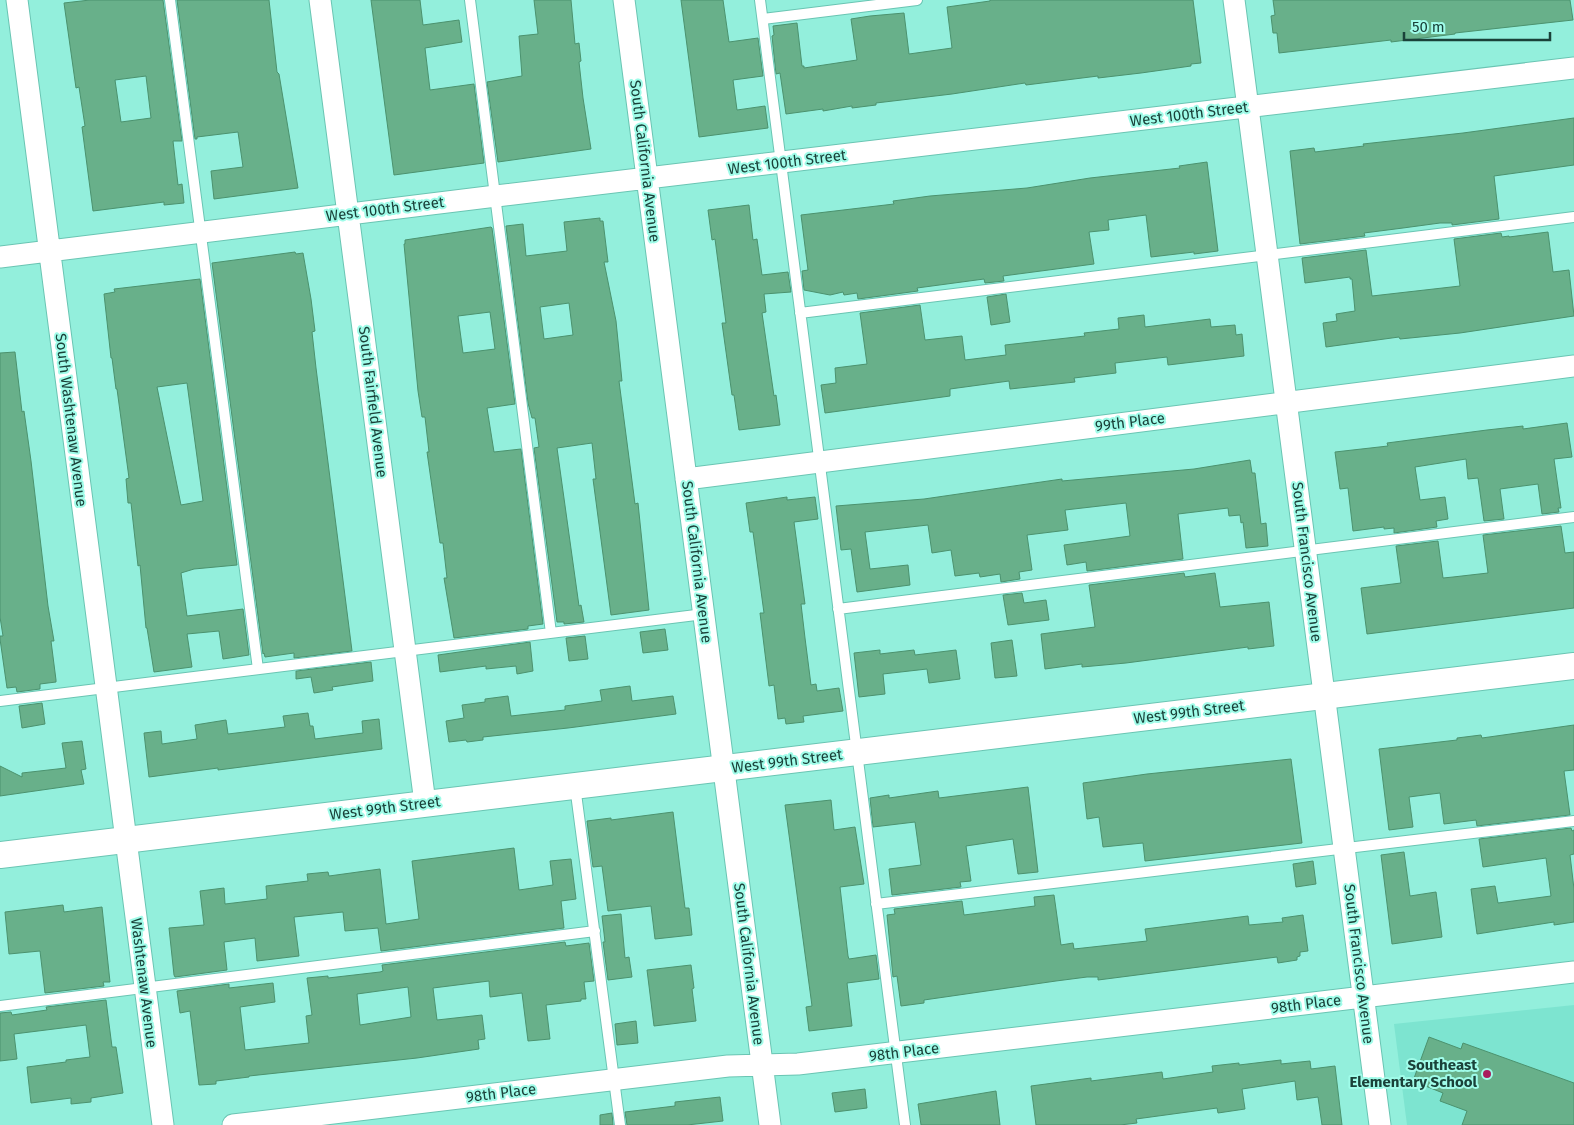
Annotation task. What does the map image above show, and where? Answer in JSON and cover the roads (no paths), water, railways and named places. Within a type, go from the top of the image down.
[{"type":"street","name":"South Washtenaw Avenue","points":[[17,0],[126,840]]},
{"type":"street","name":"South Fairfield Avenue","points":[[320,0],[425,803]]},
{"type":"street","name":"South California Avenue","points":[[624,0],[770,1125]]},
{"type":"street","name":"South Francisco Avenue","points":[[1234,0],[1380,1125]]},
{"type":"street","name":"West 100th Street","points":[[0,257],[1574,68]]},
{"type":"street","name":"99th Place","points":[[686,479],[1574,366]]},
{"type":"street","name":"West 99th Street","points":[[0,855],[1574,666]]},
{"type":"street","name":"Washtenaw Avenue","points":[[126,840],[163,1125]]},
{"type":"street","name":"98th Place","points":[[233,1125],[728,1066],[798,1064],[895,1053],[1574,972]]},
{"type":"lane","points":[[170,0],[258,669]]},
{"type":"lane","points":[[470,0],[551,633]]},
{"type":"lane","points":[[760,0],[905,1125]]},
{"type":"lane","points":[[762,19],[917,0]]},
{"type":"lane","points":[[800,314],[1574,217]]},
{"type":"lane","points":[[838,609],[1574,517]]},
{"type":"lane","points":[[0,701],[704,614]]},
{"type":"lane","points":[[575,786],[620,1125]]},
{"type":"lane","points":[[876,904],[1574,821]]},
{"type":"lane","points":[[0,1006],[594,931]]},
{"type":"place","name":"Southeast Elementary School","points":[[1487,1074]]}]
